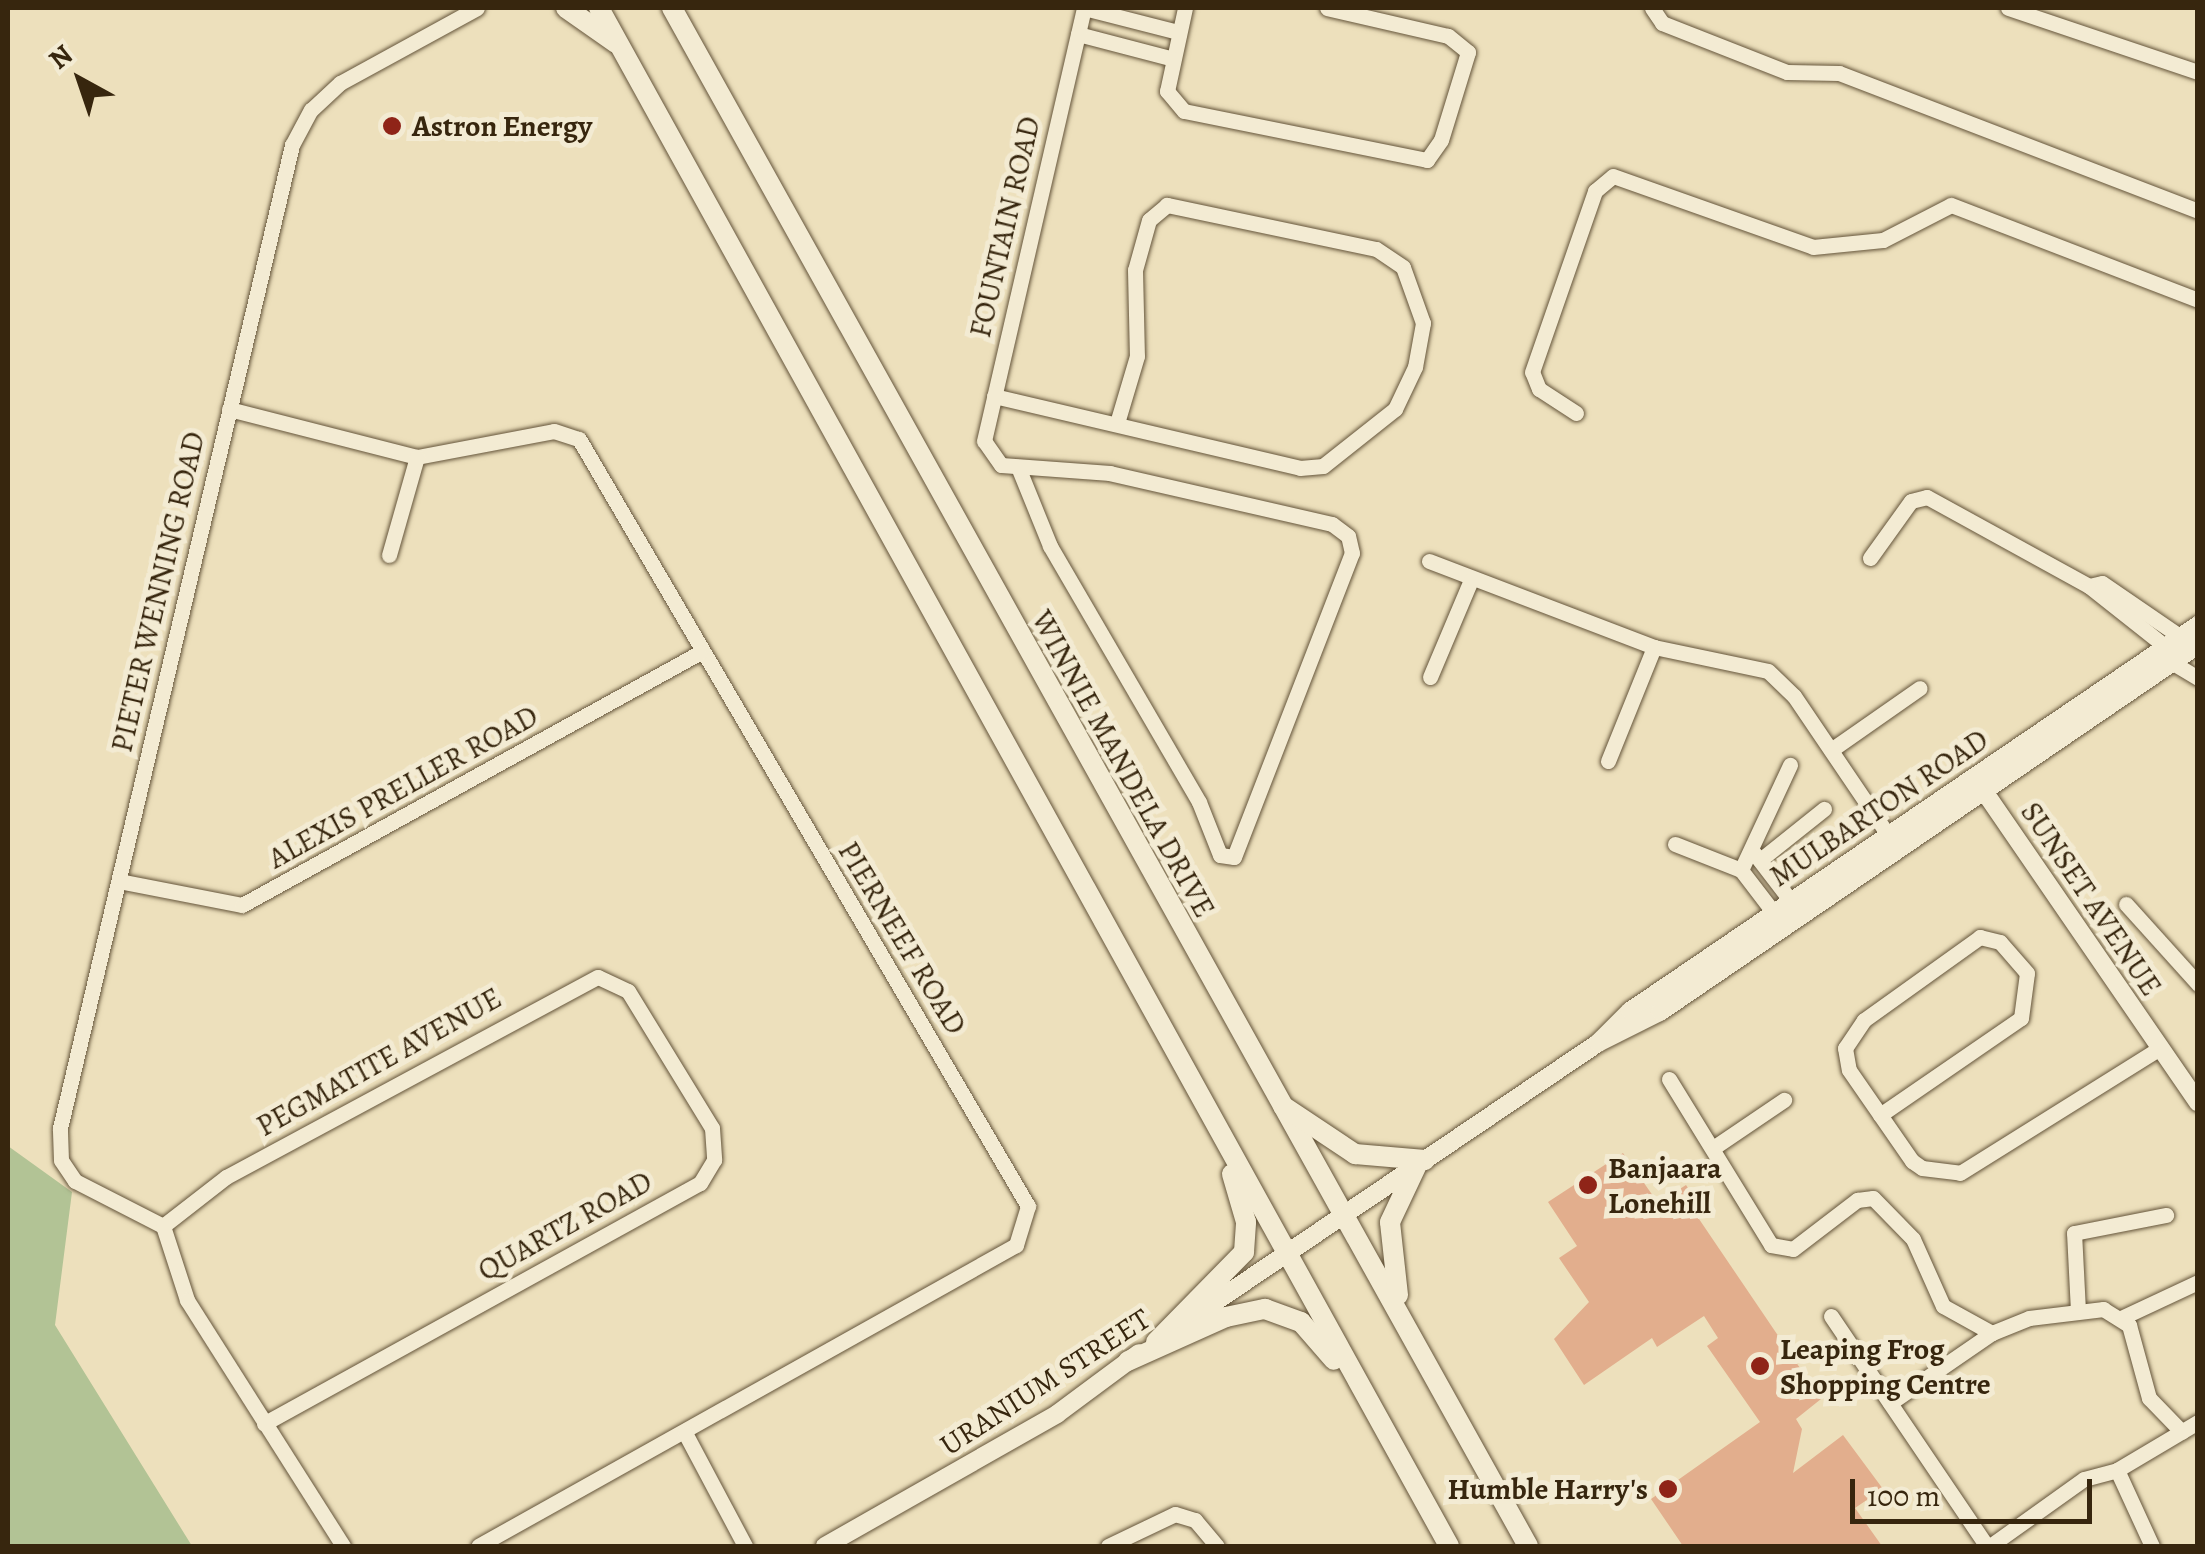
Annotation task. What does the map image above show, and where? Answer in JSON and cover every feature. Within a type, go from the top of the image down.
[{"type":"main road","points":[[566,8],[622,48]]},
{"type":"main road","points":[[599,8],[1219,1139],[1288,1252],[1449,1546]]},
{"type":"main road","name":"WINNIE MANDELA DRIVE","points":[[672,8],[1528,1546]]},
{"type":"main road","points":[[1278,1102],[1355,1154],[1421,1162],[1390,1222],[1388,1250],[1392,1281],[1423,1355]]},
{"type":"main road","points":[[1155,1343],[1244,1252],[1246,1222],[1219,1139]]},
{"type":"main road","points":[[1128,1361],[1226,1317],[1281,1310],[1324,1346],[1374,1414]]},
{"type":"street","name":"PIETER WENNING ROAD","points":[[164,1226],[75,1181],[58,1147],[301,122],[340,83],[477,8]]},
{"type":"street","points":[[1084,8],[1178,32]]},
{"type":"street","name":"FOUNTAIN ROAD","points":[[1018,467],[992,458],[984,441],[1084,8]]},
{"type":"street","points":[[1185,8],[1167,92],[1184,111],[1427,160],[1441,140],[1468,52],[1448,36],[1328,8]]},
{"type":"street","points":[[1652,8],[1662,24],[1787,72],[1852,78],[2198,210]]},
{"type":"street","points":[[2008,8],[2198,72]]},
{"type":"street","points":[[1078,34],[1173,59]]},
{"type":"street","points":[[1576,413],[1539,389],[1532,372],[1595,191],[1613,176],[1813,246],[1883,240],[1951,204],[2198,300]]},
{"type":"street","points":[[994,396],[1300,468],[1323,466],[1395,408],[1414,367],[1423,323],[1403,267],[1376,249],[1167,205],[1149,220],[1135,270],[1137,356],[1117,423]]},
{"type":"street","name":"PIERNEEF ROAD","points":[[230,409],[417,457],[554,431],[579,439],[700,653],[1021,1188],[1030,1220],[1016,1245],[478,1546]]},
{"type":"street","points":[[390,555],[417,457]]},
{"type":"street","points":[[1018,467],[1110,473],[1332,524],[1348,536],[1352,553],[1234,858],[1220,855],[1200,802],[1050,546],[1018,467]]},
{"type":"street","points":[[1870,558],[1910,501],[1927,498],[2088,586],[2174,649],[2198,678]]},
{"type":"street","points":[[1429,561],[1654,646],[1768,671],[1831,750],[1888,836]]},
{"type":"street","points":[[1430,678],[1472,580]]},
{"type":"street","name":"MULBARTON ROAD","points":[[1288,1252],[1598,1043],[1660,1012],[1979,783],[2174,649],[2198,625]]},
{"type":"street","points":[[1608,761],[1654,646]]},
{"type":"street","name":"ALEXIS PRELLER ROAD","points":[[119,882],[242,905],[700,653]]},
{"type":"street","points":[[1831,750],[1920,688]]},
{"type":"street","points":[[1756,854],[1790,765]]},
{"type":"street","name":"MULBARTON ROAD","points":[[1598,1043],[1612,1024],[1791,901],[1888,836],[1979,783]]},
{"type":"street","name":"SUNSET AVENUE","points":[[1979,783],[2198,1102]]},
{"type":"street","points":[[1741,870],[1756,854],[1824,809]]},
{"type":"street","points":[[1674,844],[1741,870],[1774,913]]},
{"type":"street","points":[[1756,854],[1791,901]]},
{"type":"street","points":[[2126,904],[2198,984]]},
{"type":"street","points":[[1880,1115],[2021,1018],[2027,973],[2000,942],[1972,941],[1848,1040],[1846,1064],[1880,1115],[1912,1161],[1947,1177],[2160,1048]]},
{"type":"street","name":"PEGMATITE AVENUE","points":[[164,1226],[226,1177],[578,984],[604,977],[628,991]]},
{"type":"street","name":"QUARTZ ROAD","points":[[264,1424],[707,1174],[712,1128],[628,991]]},
{"type":"street","points":[[1669,1079],[1782,1251],[1857,1200],[1878,1200],[1913,1239],[1934,1292],[1956,1320],[1962,1354]]},
{"type":"street","points":[[1713,1148],[1784,1100]]},
{"type":"street","points":[[2078,1311],[2076,1230],[2166,1215]]},
{"type":"street","points":[[164,1226],[178,1283],[343,1546]]},
{"type":"street","name":"URANIUM STREET","points":[[825,1546],[1025,1433],[1288,1252]]},
{"type":"street","points":[[2121,1318],[2198,1282]]},
{"type":"street","points":[[1890,1403],[1992,1333],[2078,1311],[2103,1309],[2121,1318],[2149,1398],[2182,1432]]},
{"type":"street","points":[[1831,1316],[1988,1546],[2084,1479],[2117,1470],[2198,1422]]},
{"type":"street","points":[[1956,1320],[1992,1333]]},
{"type":"street","points":[[685,1433],[745,1546]]},
{"type":"street","points":[[2117,1470],[2152,1546]]},
{"type":"street","points":[[1108,1546],[1175,1514],[1195,1520],[1217,1546]]},
{"type":"green space","points":[[8,1146],[72,1192],[55,1325],[192,1546],[8,1546]]},
{"type":"building","name":"Leaping Frog Shopping Centre","points":[[1623,1153],[1658,1203],[1686,1185],[1706,1214],[1699,1219],[1821,1399],[1796,1419],[1802,1429],[1793,1473],[1843,1435],[1883,1489],[1855,1508],[1882,1546],[1683,1546],[1651,1499],[1760,1422],[1707,1346],[1718,1338],[1704,1316],[1657,1347],[1652,1338],[1584,1385],[1554,1339],[1589,1302],[1559,1258],[1577,1246],[1548,1202]]},
{"type":"place","name":"Astron Energy","points":[[392,126]]},
{"type":"place","name":"Banjaara Lonehill","points":[[1588,1185]]},
{"type":"place","name":"Leaping Frog Shopping Centre","points":[[1760,1366]]},
{"type":"place","name":"Humble Harry's","points":[[1668,1489]]}]
